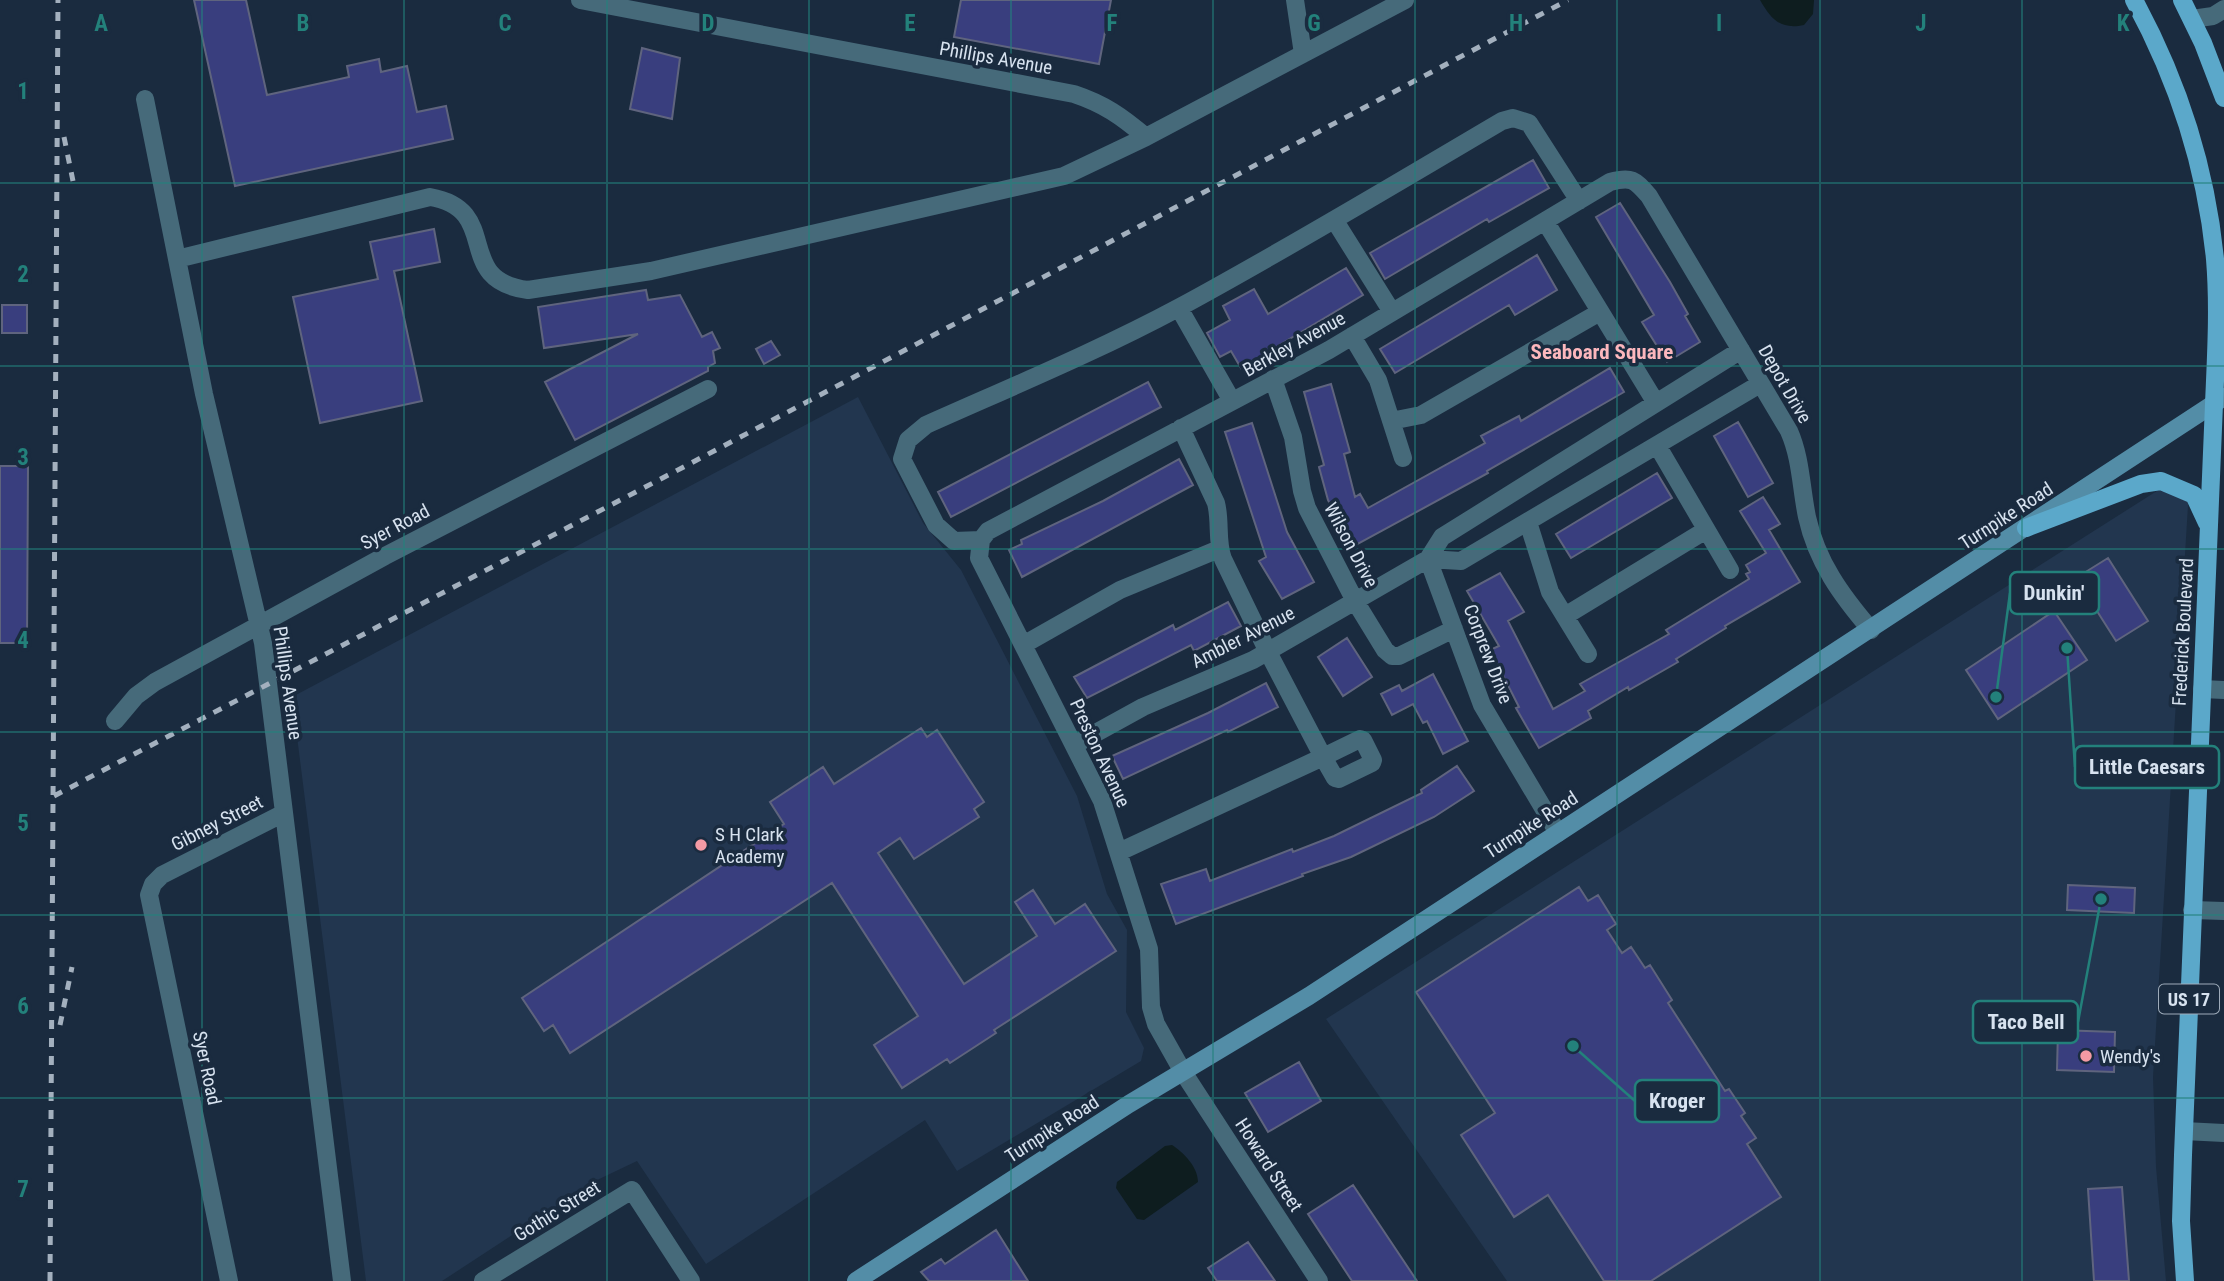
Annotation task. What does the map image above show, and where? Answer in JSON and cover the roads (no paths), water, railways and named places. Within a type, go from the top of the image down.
[{"type":"main road","name":"Frederick Boulevard","points":[[2134,0],[2156,40],[2179,96],[2199,163],[2215,262],[2219,400],[2209,529],[2192,910],[2181,1222],[2185,1281]]},
{"type":"main road","points":[[2182,0],[2193,19],[2224,99]]},
{"type":"main road","name":"Turnpike Road","points":[[856,1281],[1129,1104],[1309,996],[2219,400]]},
{"type":"main road","points":[[2026,528],[2141,484],[2161,481],[2194,495],[2209,529]]},
{"type":"street","name":"Phillips Avenue","points":[[580,0],[1074,94],[1100,103],[1120,115],[1146,137]]},
{"type":"street","points":[[1295,0],[1303,54]]},
{"type":"street","points":[[177,259],[430,197],[457,205],[467,215],[489,273],[514,288],[528,290],[651,271],[1037,184],[1091,165],[1405,0]]},
{"type":"street","points":[[2193,19],[2213,16],[2224,9]]},
{"type":"street","name":"Phillips Avenue","points":[[145,99],[204,394],[258,626],[342,1281]]},
{"type":"street","points":[[981,540],[954,541],[936,524],[902,459],[908,440],[926,425],[1079,357],[1179,308],[1335,221],[1502,121],[1514,118],[1529,123],[1579,201]]},
{"type":"street","name":"Berkley Avenue","points":[[981,540],[988,531],[1352,336],[1610,182],[1624,178]]},
{"type":"street","name":"Depot Drive","points":[[1624,178],[1636,182],[1649,196],[1797,448],[1807,517],[1819,556],[1835,585],[1871,629]]},
{"type":"street","points":[[1335,221],[1392,312]]},
{"type":"street","points":[[1545,221],[1656,403]]},
{"type":"street","points":[[1179,308],[1232,401]]},
{"type":"street","points":[[1391,421],[1421,415],[1600,312]]},
{"type":"street","points":[[1352,336],[1378,380],[1403,458]]},
{"type":"street","name":"Ambler Avenue","points":[[1074,745],[1143,707],[1268,652],[1428,559],[1442,537],[1741,350]]},
{"type":"street","name":"Wilson Drive","points":[[1273,379],[1293,438],[1301,491],[1307,508],[1355,601],[1385,650],[1392,656],[1399,656],[1454,629]]},
{"type":"street","points":[[1428,559],[1461,561],[1760,384]]},
{"type":"street","name":"Syer Road","points":[[115,721],[136,696],[155,682],[385,556],[708,390]]},
{"type":"street","points":[[1119,852],[1323,757],[1268,652],[1219,549],[1219,515],[1216,503],[1181,428]]},
{"type":"street","points":[[1657,445],[1730,570]]},
{"type":"street","points":[[1528,522],[1550,592],[1588,654]]},
{"type":"street","points":[[1564,616],[1706,530]]},
{"type":"street","name":"Preston Avenue","points":[[981,540],[979,558],[1102,801],[1149,949],[1151,1007],[1156,1024],[1183,1072]]},
{"type":"street","points":[[1023,645],[1120,590],[1219,549]]},
{"type":"street","name":"Corprew Drive","points":[[1428,559],[1482,705],[1558,833]]},
{"type":"street","points":[[2202,689],[2224,690]]},
{"type":"street","name":"Gibney Street","points":[[169,871],[284,813]]},
{"type":"street","name":"Syer Road","points":[[169,871],[153,884],[149,901],[229,1281]]},
{"type":"street","points":[[2192,910],[2224,911]]},
{"type":"street","name":"Howard Street","points":[[1183,1072],[1319,1281]]},
{"type":"street","points":[[2184,1131],[2224,1133]]},
{"type":"street","name":"Gothic Street","points":[[483,1281],[632,1190],[691,1281]]},
{"type":"railway","points":[[50,1281],[58,0]]},
{"type":"railway","points":[[54,796],[1568,0]]},
{"type":"railway","points":[[64,137],[73,181]]},
{"type":"railway","points":[[60,1025],[72,967]]},
{"type":"place","name":"Little Caesars","points":[[2067,648]]},
{"type":"place","name":"Dunkin'","points":[[1996,697]]},
{"type":"place","name":"S H Clark Academy","points":[[701,845]]},
{"type":"place","name":"Taco Bell","points":[[2101,899]]},
{"type":"place","name":"Kroger","points":[[1573,1046]]},
{"type":"place","name":"Wendy's","points":[[2086,1056]]},
{"type":"district","name":"Seaboard Square","points":[[1602,352]]}]
